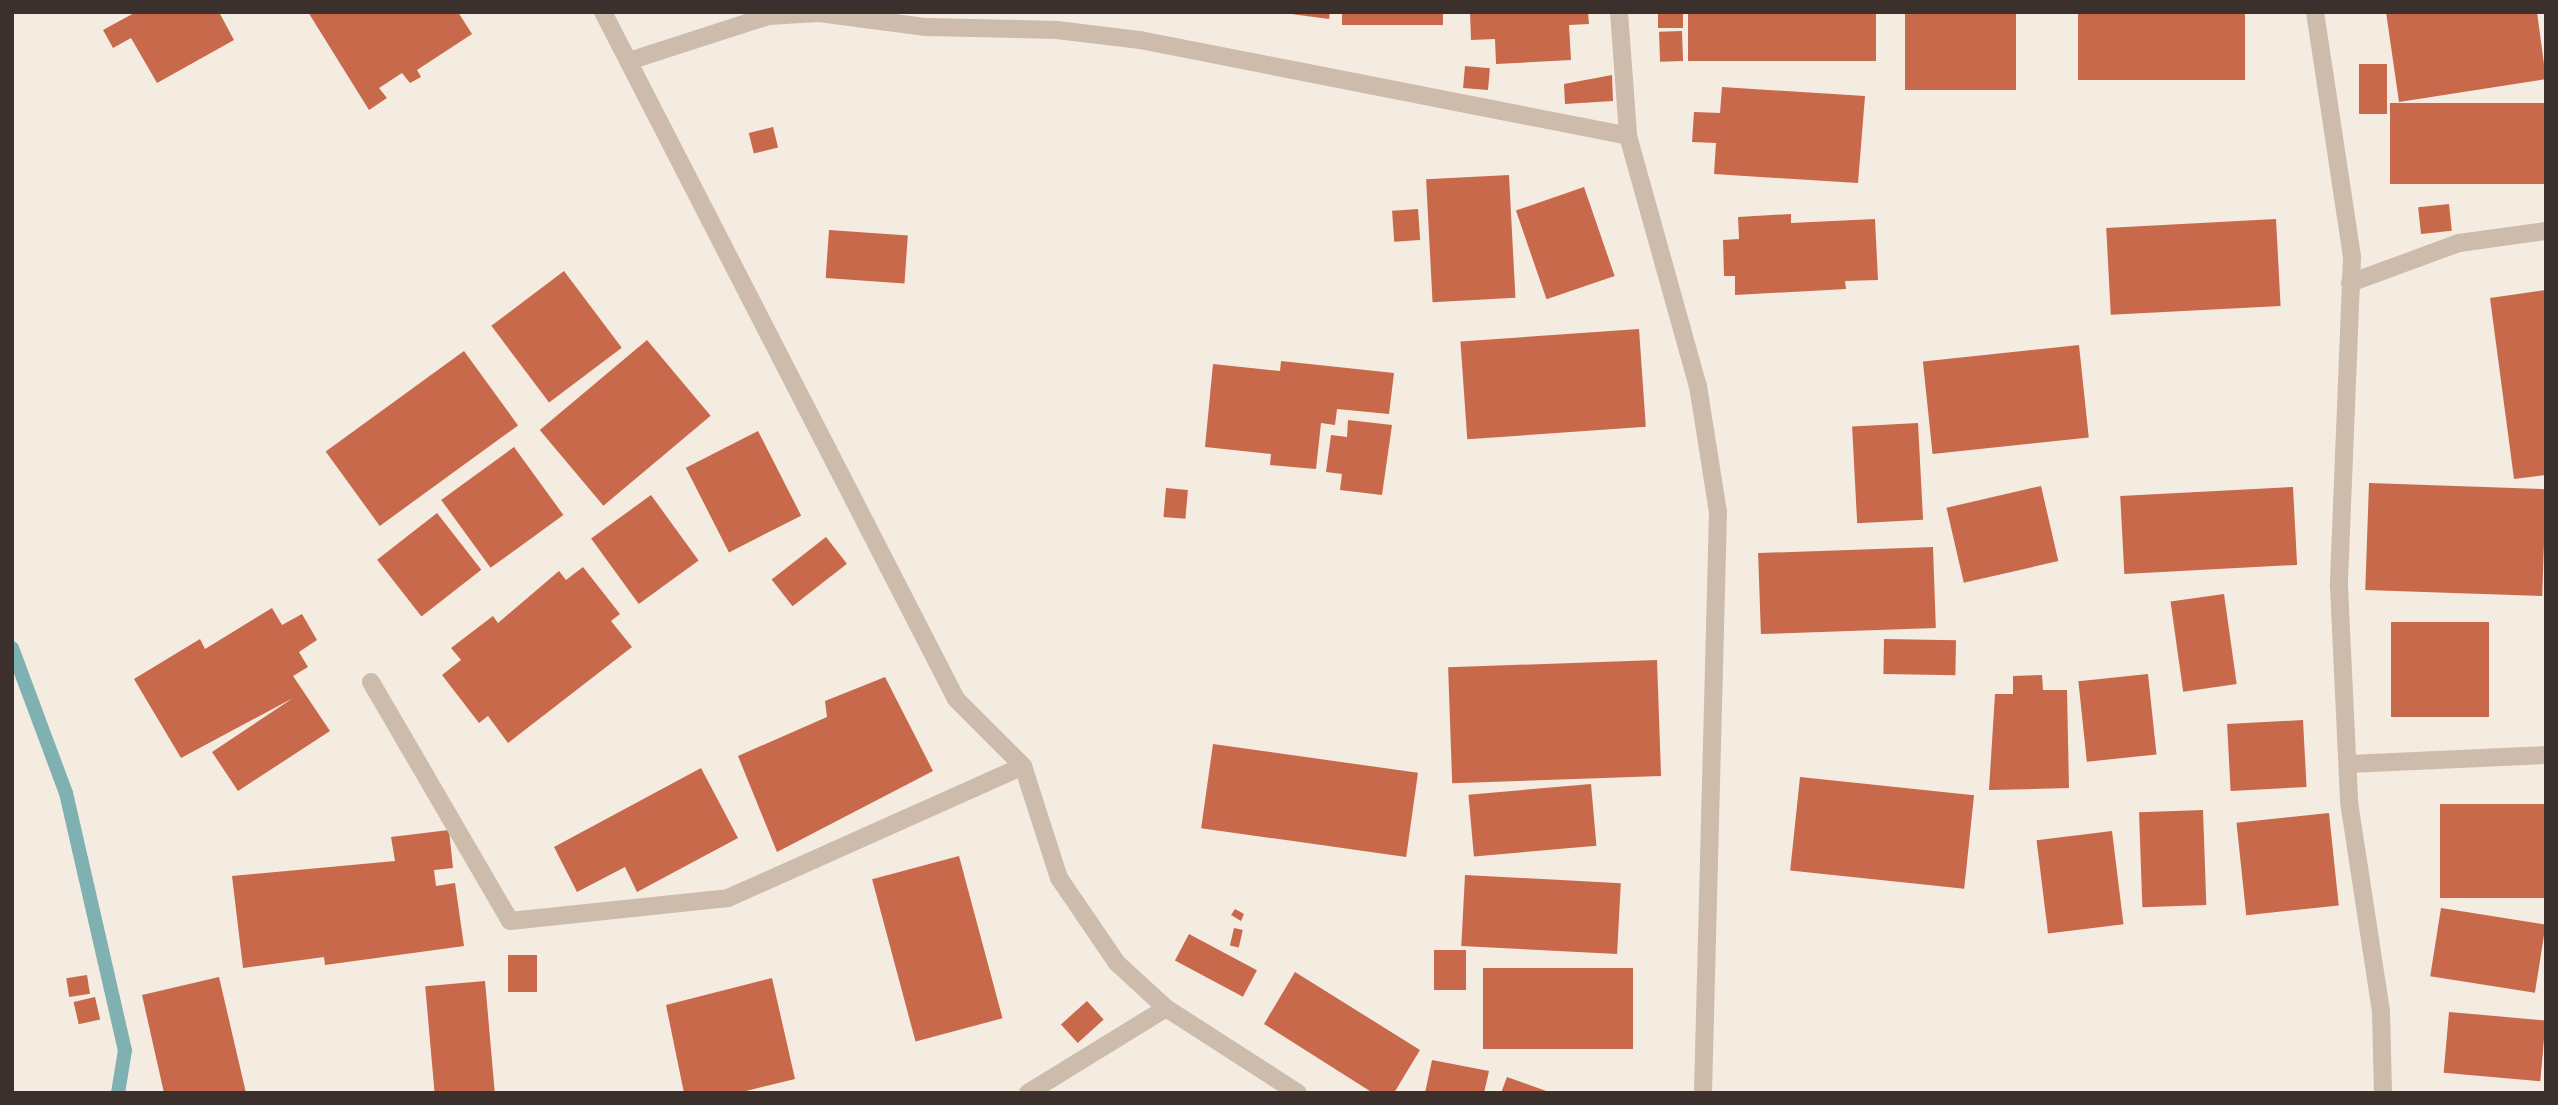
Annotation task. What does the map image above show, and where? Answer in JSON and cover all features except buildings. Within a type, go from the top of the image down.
[{"type":"street","points":[[603,12],[956,699],[1023,766],[1059,878],[1117,963],[1166,1008],[1298,1093]]},
{"type":"street","points":[[1619,12],[1628,136],[1698,386],[1718,512],[1703,1093]]},
{"type":"street","points":[[2315,12],[2352,257],[2339,587],[2349,764],[2381,1011],[2383,1093]]},
{"type":"street","points":[[629,61],[768,16],[819,13],[926,27],[1057,30],[1140,40],[1628,136]]},
{"type":"street","points":[[2350,283],[2459,243],[2546,231]]},
{"type":"street","points":[[371,682],[510,920],[728,898],[1023,766]]},
{"type":"street","points":[[2349,764],[2546,755]]},
{"type":"street","points":[[1028,1093],[1166,1008]]},
{"type":"waterway","points":[[12,648],[66,793],[125,1050],[118,1093]]}]
